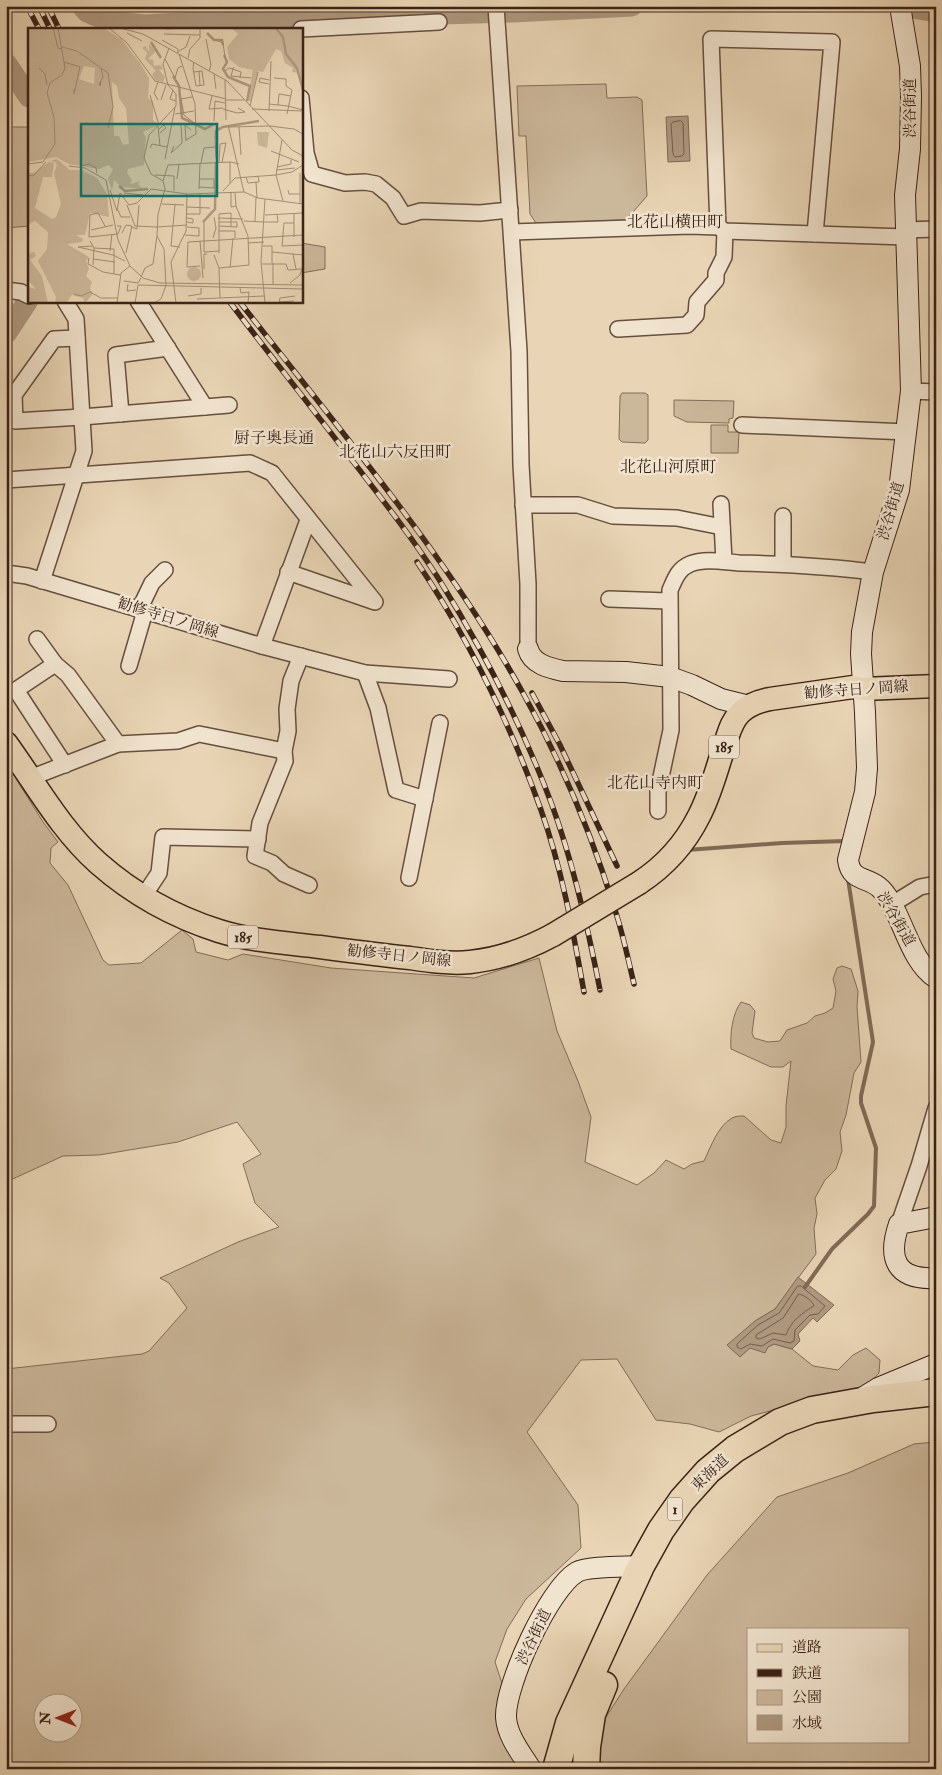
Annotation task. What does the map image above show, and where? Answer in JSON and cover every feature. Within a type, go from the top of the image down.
[{"type":"highway","name":"東海道","points":[[556,1769],[569,1723],[641,1566],[660,1530],[682,1500],[708,1471],[734,1449],[780,1422],[812,1410],[931,1385]]},
{"type":"highway","name":"東海道","points":[[586,1769],[587,1746],[592,1714],[617,1649],[655,1571],[684,1521],[700,1500],[740,1463],[783,1438],[819,1421],[874,1409],[931,1385]]},
{"type":"main road","name":"渋谷街道","points":[[901,14],[910,66],[911,96],[910,149],[905,195],[911,391],[899,490],[872,572],[862,632],[860,654],[867,768],[865,792],[848,865],[855,876],[880,888],[891,905],[912,948],[934,981]]},
{"type":"main road","points":[[528,649],[531,657],[537,662],[563,671],[626,672],[670,677],[721,699],[749,706]]},
{"type":"main road","name":"勧修寺日ノ岡線","points":[[10,756],[30,778],[52,812],[77,842],[98,863],[143,897],[186,919],[220,932],[236,935],[373,954],[448,962],[472,962],[506,955],[536,944],[656,872],[691,831],[707,800],[732,724],[740,712],[749,706],[758,701],[778,697],[853,687],[863,689],[936,686]]},
{"type":"main road","points":[[936,1217],[899,1224],[893,1242],[898,1264],[909,1276],[922,1279],[936,1278]]},
{"type":"main road","name":"渋谷街道","points":[[531,1769],[509,1733],[506,1718],[508,1698],[542,1616],[566,1579],[578,1571],[641,1566]]},
{"type":"street","points":[[496,13],[519,351],[523,505],[526,519],[528,584],[528,649]]},
{"type":"street","points":[[302,29],[439,22]]},
{"type":"street","points":[[618,329],[687,325],[696,315],[697,302],[716,280],[716,273],[724,257],[712,39],[832,42],[815,234]]},
{"type":"street","points":[[302,109],[306,153],[312,174],[345,183],[365,182],[376,184],[393,198],[404,216],[421,211],[480,212],[510,210]]},
{"type":"street","points":[[512,232],[690,226],[815,234],[906,234],[936,230]]},
{"type":"street","points":[[42,581],[84,451],[76,319],[66,302]]},
{"type":"street","points":[[139,302],[206,407]]},
{"type":"street","points":[[77,338],[54,339],[14,395],[15,421],[229,405]]},
{"type":"street","points":[[121,414],[116,355],[168,348]]},
{"type":"street","points":[[911,391],[936,392]]},
{"type":"street","points":[[742,425],[906,432]]},
{"type":"street","points":[[6,480],[250,463],[272,473],[376,602],[288,572]]},
{"type":"street","points":[[721,504],[724,561]]},
{"type":"street","points":[[523,505],[578,505],[613,516],[677,518],[722,527]]},
{"type":"street","points":[[782,516],[783,564]]},
{"type":"street","points":[[262,646],[308,520]]},
{"type":"street","points":[[658,811],[658,791],[671,730],[670,590],[676,576],[686,566],[698,562],[724,561],[836,567],[872,572]]},
{"type":"street","points":[[129,666],[142,610],[152,583],[166,570]]},
{"type":"street","name":"勧修寺日ノ岡線","points":[[6,573],[42,581],[262,646],[364,673],[449,679]]},
{"type":"street","points":[[609,599],[670,601]]},
{"type":"street","points":[[38,639],[55,664],[68,675],[118,744]]},
{"type":"street","points":[[301,656],[291,680],[288,731],[284,751],[285,761],[260,823],[255,856],[272,863],[284,874],[309,885]]},
{"type":"street","points":[[55,664],[16,690],[64,765]]},
{"type":"street","points":[[364,673],[378,708],[396,790],[425,799]]},
{"type":"street","points":[[410,878],[440,723]]},
{"type":"street","points":[[30,778],[118,744],[178,741],[199,734],[284,751]]},
{"type":"street","points":[[143,897],[159,873],[163,837],[258,839]]},
{"type":"street","points":[[891,905],[920,887],[936,884]]},
{"type":"street","points":[[899,1224],[936,1108]]},
{"type":"street","points":[[6,1424],[48,1424]]},
{"type":"green space","points":[[606,84],[607,98],[637,97],[642,100],[647,196],[626,220],[536,223],[530,214],[526,136],[519,136],[517,86]]},
{"type":"green space","points":[[6,127],[28,127],[28,226],[6,228]]},
{"type":"green space","points":[[302,243],[325,247],[325,269],[302,273]]},
{"type":"green space","points":[[622,393],[645,393],[648,395],[648,440],[645,443],[622,442],[619,439],[620,396]]},
{"type":"green space","points":[[674,400],[734,401],[733,418],[729,419],[729,423],[687,422],[674,416]]},
{"type":"green space","points":[[711,425],[728,425],[728,432],[739,432],[738,453],[711,453]]},
{"type":"green space","points":[[12,772],[43,822],[58,842],[51,848],[50,863],[68,885],[103,960],[109,965],[141,963],[182,930],[193,939],[196,952],[228,960],[243,954],[331,968],[474,978],[539,958],[557,1031],[591,1117],[585,1162],[637,1185],[654,1173],[666,1160],[684,1169],[692,1164],[704,1161],[719,1131],[727,1122],[735,1117],[744,1116],[771,1140],[781,1143],[786,1127],[786,1106],[791,1061],[783,1067],[771,1067],[731,1049],[731,1031],[738,1007],[741,1002],[750,1005],[755,1011],[752,1033],[754,1038],[768,1042],[780,1041],[787,1030],[807,1023],[815,1016],[833,1008],[836,991],[833,979],[837,968],[842,966],[851,969],[858,991],[857,1007],[861,1062],[854,1073],[846,1115],[840,1132],[842,1151],[836,1169],[825,1180],[815,1198],[817,1214],[814,1228],[816,1254],[775,1309],[755,1321],[750,1348],[768,1347],[774,1344],[792,1349],[813,1366],[838,1370],[853,1355],[866,1348],[880,1360],[879,1373],[867,1386],[751,1416],[719,1432],[690,1424],[656,1420],[617,1359],[581,1360],[527,1432],[578,1505],[581,1548],[526,1599],[507,1629],[495,1662],[530,1769],[6,1769],[6,1369],[142,1354],[149,1351],[187,1308],[169,1283],[160,1278],[238,1242],[279,1227],[255,1203],[243,1164],[261,1154],[237,1122],[178,1142],[99,1155],[63,1156],[6,1182],[6,776]]},
{"type":"green space","points":[[936,1442],[936,1769],[595,1769],[594,1763],[606,1717],[624,1689],[707,1575],[777,1497],[848,1473],[914,1444]]},
{"type":"water","points":[[688,116],[690,161],[668,162],[666,117]]},
{"type":"water","points":[[798,1277],[834,1305],[817,1322],[813,1318],[798,1334],[800,1341],[792,1349],[774,1344],[768,1347],[765,1353],[750,1348],[740,1357],[727,1345],[755,1321],[775,1309]]},
{"type":"waterway","points":[[82,6],[87,12],[108,21],[144,25],[233,20],[513,12],[632,6]]},
{"type":"waterway","points":[[900,6],[936,12]]},
{"type":"waterway","points":[[6,63],[28,96]]},
{"type":"waterway","points":[[6,334],[28,299]]},
{"type":"waterway","points":[[687,850],[782,843],[845,841],[844,844]]},
{"type":"waterway","points":[[805,1287],[832,1249],[874,1206],[876,1148],[861,1103],[873,1042],[848,879]]},
{"type":"railway","points":[[27,6],[38,28]]},
{"type":"railway","points":[[39,6],[50,28]]},
{"type":"railway","points":[[48,6],[59,28]]},
{"type":"railway","points":[[230,302],[417,546],[456,608],[502,690],[541,776],[560,828],[580,897],[600,990]]},
{"type":"railway","points":[[240,302],[389,492],[460,591],[493,641],[537,719],[575,799],[618,919],[634,984]]},
{"type":"railway","points":[[417,562],[454,621],[470,651],[502,713],[529,777],[561,877],[584,992]]},
{"type":"railway","points":[[532,693],[560,745],[617,866]]},
{"type":"district","name":"北花山横田町","points":[[675,222]]},
{"type":"district","name":"厨子奥長通","points":[[274,438]]},
{"type":"district","name":"北花山六反田町","points":[[395,452]]},
{"type":"district","name":"北花山河原町","points":[[668,467]]},
{"type":"district","name":"北花山寺内町","points":[[655,783]]}]
